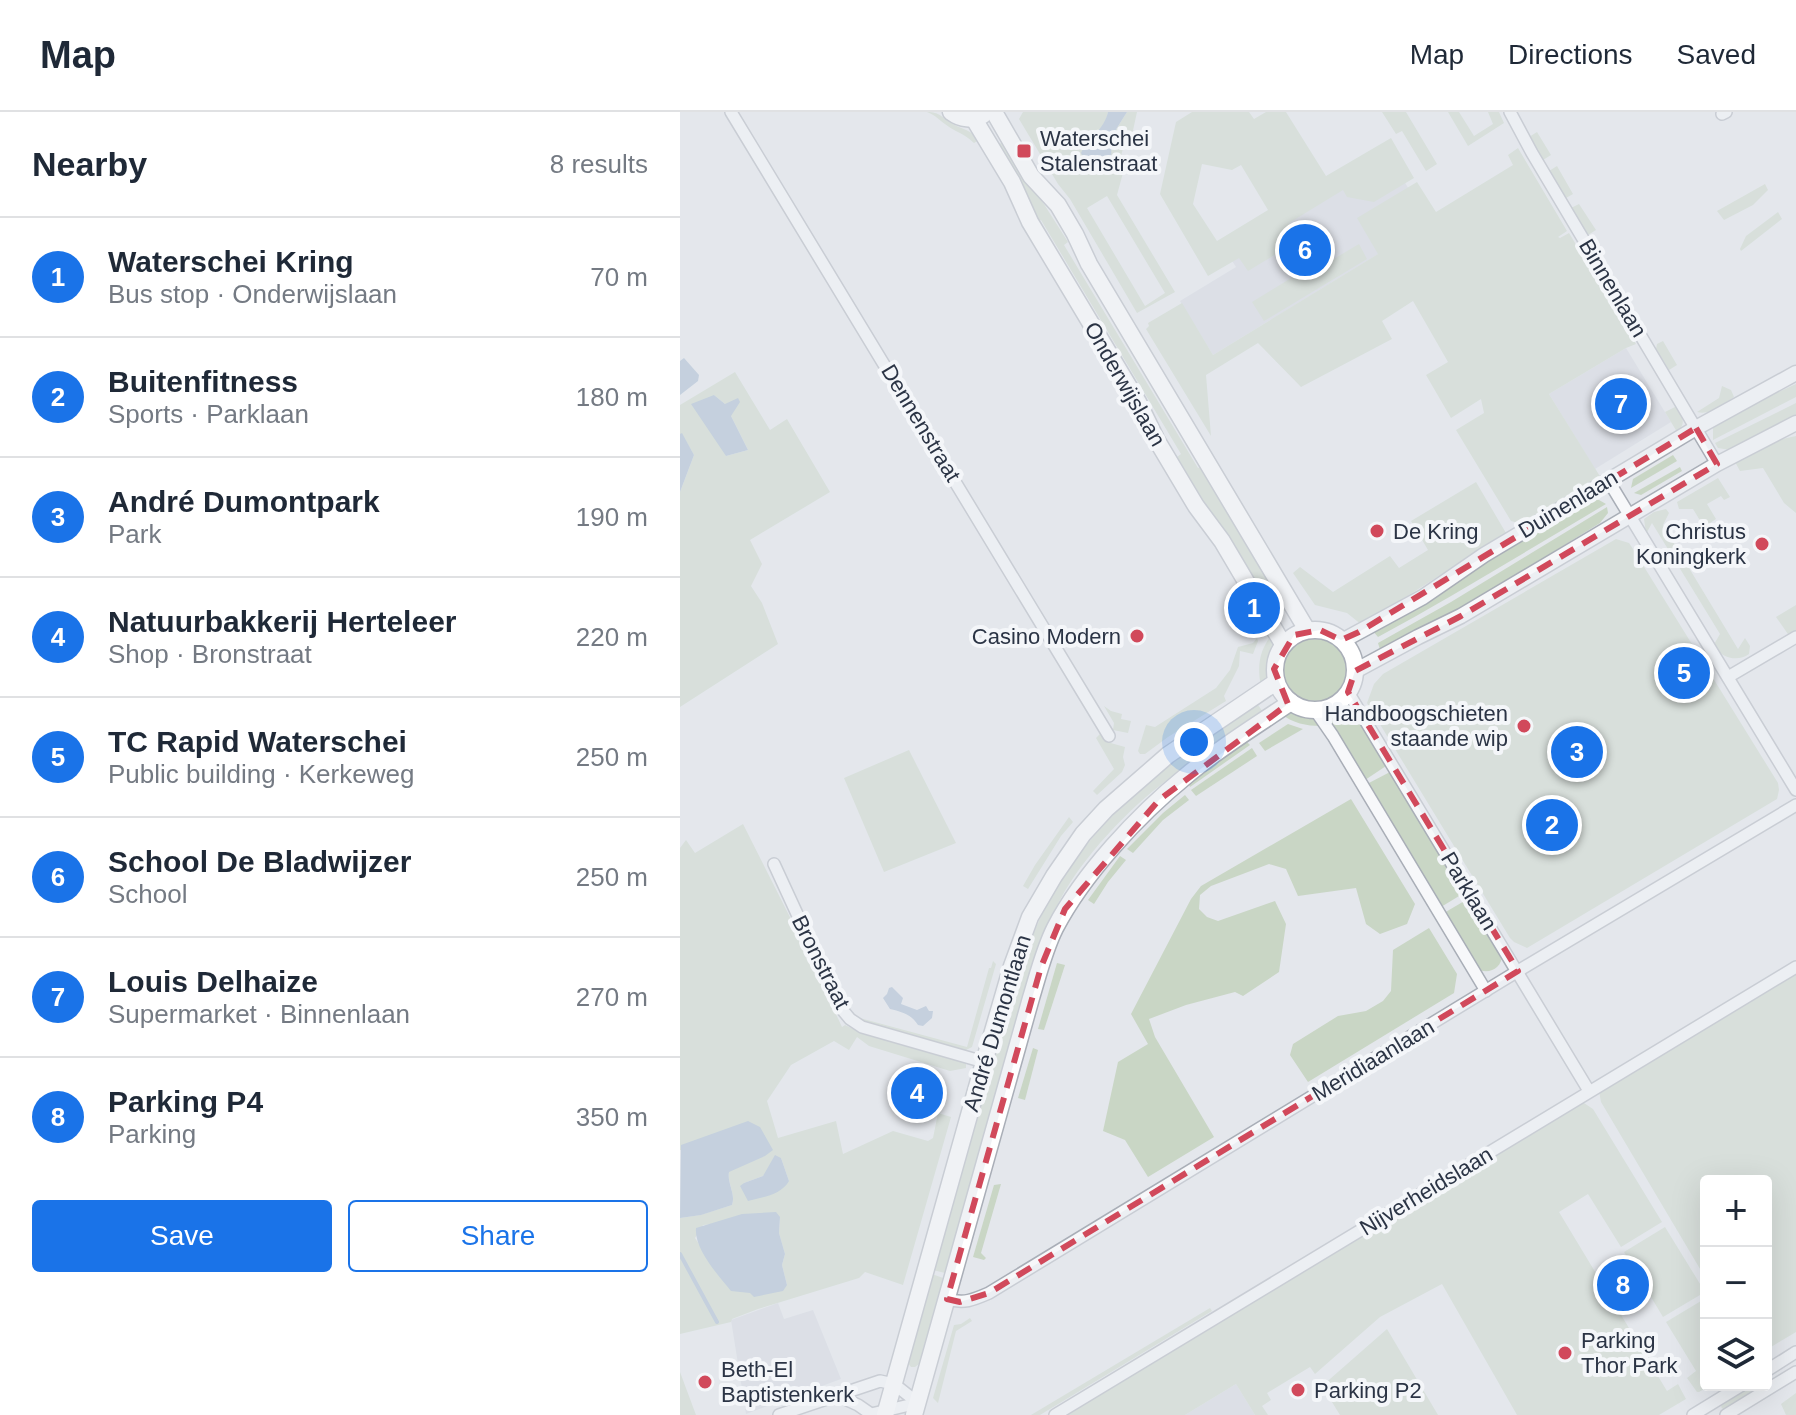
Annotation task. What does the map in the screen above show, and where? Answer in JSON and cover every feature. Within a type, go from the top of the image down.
[{"type":"main road","name":"Onderwijslaan","points":[[951,112],[962,118],[981,115],[1030,222],[1138,402],[1196,506],[1222,541],[1283,644]]},
{"type":"main road","name":"Onderwijslaan","points":[[994,112],[1031,176],[1058,205],[1089,264],[1307,630]]},
{"type":"main road","points":[[1307,630],[1320,630],[1342,641],[1353,660],[1355,671],[1348,692],[1328,708],[1315,710],[1291,702],[1276,682],[1274,669],[1283,644],[1307,630]]},
{"type":"main road","name":"André Dumontlaan","points":[[886,1412],[984,1062],[1030,917],[1083,834],[1106,809],[1168,755],[1276,682]]},
{"type":"main road","name":"André Dumontlaan","points":[[916,1409],[1037,978],[1053,932],[1065,909],[1097,866],[1159,800],[1214,755],[1291,702]]},
{"type":"street","name":"Dennenstraat","points":[[731,112],[1109,736]]},
{"type":"street","name":"Binnenlaan","points":[[1510,112],[1717,464]]},
{"type":"street","name":"Duinenlaan","points":[[1342,641],[1423,597],[1484,555],[1696,428],[1796,373]]},
{"type":"street","name":"Duinenlaan","points":[[1355,671],[1461,616],[1717,464],[1796,423]]},
{"type":"street","points":[[1608,480],[1796,790]]},
{"type":"street","points":[[1728,677],[1796,637]]},
{"type":"street","name":"Parklaan","points":[[1348,692],[1589,1091]]},
{"type":"street","name":"Parklaan","points":[[1315,710],[1486,991]]},
{"type":"street","name":"Meridiaanlaan","points":[[947,1299],[960,1302],[989,1293],[1796,805]]},
{"type":"street","name":"Bronstraat","points":[[774,864],[840,1007],[850,1019],[862,1027],[984,1062]]},
{"type":"street","name":"Nijverheidslaan","points":[[1055,1415],[1796,967]]},
{"type":"street","points":[[1772,1367],[1796,1352]]},
{"type":"street","points":[[1726,1415],[1796,1372]]},
{"type":"street","points":[[779,1415],[880,1381],[894,1384],[916,1409]]},
{"type":"street","points":[[1699,1413],[1733,1391]]},
{"type":"street","points":[[836,1395],[871,1414],[916,1409]]},
{"type":"highlighted area","points":[[1696,428],[1717,464],[1461,616],[1355,671],[1348,692],[1518,971],[989,1293],[960,1302],[947,1299],[1041,967],[1065,909],[1159,800],[1288,704],[1274,669],[1294,635],[1320,630],[1341,640],[1359,632]]},
{"type":"shaded area","points":[[1385,149],[1429,223],[1213,355],[1180,301],[1236,267],[1223,247]]},
{"type":"shaded area","points":[[1626,348],[1671,422],[1595,469],[1549,394]]},
{"type":"shaded area","points":[[778,1303],[784,1319],[813,1310],[841,1379],[746,1414],[731,1320]]},
{"type":"shaded area","points":[[1236,1384],[1255,1415],[1185,1415]]},
{"type":"green space","points":[[927,112],[938,114],[979,140],[974,143]]},
{"type":"green space","points":[[1023,112],[1108,112],[1100,129],[1087,141],[1110,139],[1127,112],[1137,112],[1132,135],[1127,134],[1121,156],[1127,158],[1117,195],[1175,292],[1137,313],[1019,119]],"holes":[[[1107,196],[1165,293],[1145,306],[1087,208]]]},
{"type":"green space","points":[[1192,112],[1249,112],[1254,119],[1266,112],[1286,112],[1326,176],[1391,138],[1414,178],[1374,202],[1347,197],[1343,190],[1289,223],[1299,240],[1248,271],[1239,258],[1208,276],[1160,194],[1176,122]],"holes":[[[1202,164],[1232,170],[1241,165],[1268,210],[1217,241],[1193,204]]]},
{"type":"green space","points":[[1382,112],[1406,112],[1437,164],[1426,171],[1402,131],[1396,134]]},
{"type":"green space","points":[[1448,112],[1459,112],[1474,136],[1493,124],[1488,112],[1499,112],[1504,123],[1468,146]]},
{"type":"green space","points":[[1537,132],[1551,155],[1543,160],[1529,137]]},
{"type":"green space","points":[[1004,141],[1068,242],[1064,245],[1198,468],[1202,466],[1289,608],[1273,617],[1177,457],[1181,454],[1041,220],[1037,222],[995,147]]},
{"type":"green space","points":[[1518,148],[1567,231],[1558,237],[1569,233],[1636,344],[1549,394],[1601,478],[1522,524],[1511,521],[1456,430],[1484,413],[1481,399],[1451,418],[1426,375],[1448,362],[1413,301],[1382,321],[1392,339],[1301,387],[1258,343],[1206,375],[1211,436],[1146,329],[1148,323],[1182,303],[1213,355],[1378,254],[1357,218],[1417,182],[1436,212],[1513,165],[1508,155]]},
{"type":"green space","points":[[1557,166],[1573,194],[1566,198],[1549,171]]},
{"type":"green space","points":[[1765,184],[1768,190],[1753,205],[1724,220],[1717,211]]},
{"type":"green space","points":[[1579,204],[1596,230],[1588,235],[1571,208]]},
{"type":"green space","points":[[1778,212],[1782,219],[1741,251],[1746,236]]},
{"type":"green space","points":[[1359,244],[1367,259],[1264,321],[1252,302],[1314,264],[1317,269]]},
{"type":"green space","points":[[1663,341],[1677,365],[1669,370],[1656,349],[1657,344]]},
{"type":"green space","points":[[735,372],[770,430],[787,419],[830,492],[750,540],[762,564],[751,586],[762,603],[778,644],[680,707],[680,492],[694,455],[680,434],[680,405]],"holes":[[[714,395],[725,404],[748,450],[726,456]]]},
{"type":"green space","points":[[1796,384],[1796,397],[1713,440],[1713,427]]},
{"type":"green space","points":[[1722,386],[1731,390],[1734,397],[1712,411],[1697,412],[1719,398]]},
{"type":"green space","points":[[1796,403],[1796,416],[1730,450],[1718,448],[1715,443]]},
{"type":"green space","points":[[1675,407],[1683,421],[1677,432],[1665,412]]},
{"type":"green space","points":[[1796,436],[1796,513],[1784,503],[1763,468],[1740,471],[1735,462],[1774,441]]},
{"type":"green space","points":[[1673,455],[1677,461],[1631,488],[1633,479]]},
{"type":"green space","points":[[1680,467],[1682,471],[1641,495],[1634,493]]},
{"type":"green space","points":[[1718,478],[1730,497],[1724,500],[1721,496],[1707,504],[1716,519],[1704,527],[1693,509],[1679,509],[1677,502]]},
{"type":"green space","points":[[1476,482],[1506,533],[1362,625],[1347,613],[1315,605],[1293,573],[1300,567],[1333,592],[1390,556],[1399,568],[1428,550],[1411,521]]},
{"type":"green space","points":[[1587,500],[1599,500],[1606,504],[1378,637],[1372,630]]},
{"type":"green space","points":[[1607,507],[1608,513],[1600,523],[1451,615],[1381,653],[1378,643]]},
{"type":"green space","points":[[1666,509],[1669,513],[1663,525],[1738,649],[1745,638],[1750,646],[1749,654],[1744,657],[1730,658],[1713,646],[1720,634],[1652,523],[1646,534],[1644,519]]},
{"type":"green space","points":[[1616,539],[1629,543],[1633,549],[1778,783],[1779,790],[1777,799],[1527,948],[1510,938],[1367,703],[1374,684],[1383,674]]},
{"type":"green space","points":[[1796,605],[1796,633],[1790,637],[1776,617]]},
{"type":"green space","points":[[1273,633],[1268,675],[1261,687],[1260,658]]},
{"type":"green space","points":[[1257,638],[1253,654],[1240,651],[1239,666],[1224,696],[1226,701],[1145,754],[1140,754],[1138,751],[1146,725],[1155,727],[1216,688],[1230,670],[1238,647],[1253,643]]},
{"type":"green space","points":[[1309,639],[1321,639],[1337,648],[1344,658],[1344,682],[1337,692],[1321,701],[1309,701],[1289,687],[1284,676],[1284,664],[1298,644]]},
{"type":"green space","points":[[1349,701],[1386,766],[1365,780],[1325,717]]},
{"type":"green space","points":[[1256,702],[1265,715],[1152,792],[1107,835],[1069,884],[1044,934],[1031,969],[945,1273],[933,1270],[1019,969],[1050,899],[1080,853],[1125,803],[1176,759]]},
{"type":"green space","points":[[1104,706],[1122,714],[1121,719],[1131,721],[1128,733],[1113,730],[1114,723]]},
{"type":"green space","points":[[1291,712],[1313,717],[1321,726],[1290,720],[1281,714]]},
{"type":"green space","points":[[1288,724],[1303,729],[1265,751],[1259,743]]},
{"type":"green space","points":[[1100,734],[1107,742],[1125,747],[1125,765],[1122,772],[1097,795],[1093,791],[1114,769],[1096,738]]},
{"type":"green space","points":[[1244,739],[1250,745],[1190,787],[1187,780]]},
{"type":"green space","points":[[1252,748],[1257,756],[1196,796],[1191,790]]},
{"type":"green space","points":[[909,750],[956,843],[884,872],[844,778]]},
{"type":"green space","points":[[1390,772],[1464,893],[1441,907],[1367,784]]},
{"type":"green space","points":[[1185,795],[1189,800],[1163,820],[1133,853],[1127,849],[1163,813]]},
{"type":"green space","points":[[1351,799],[1415,904],[1407,924],[1380,934],[1366,924],[1356,888],[1298,896],[1286,869],[1269,864],[1211,886],[1200,895],[1199,909],[1207,917],[1218,921],[1275,901],[1286,924],[1279,972],[1243,996],[1235,992],[1149,1019],[1155,1037],[1214,1137],[1148,1177],[1125,1140],[1103,1131],[1118,1062],[1148,1044],[1131,1014],[1191,899],[1201,886]]},
{"type":"green space","points":[[1069,817],[1073,822],[1028,889],[1023,886],[1035,865]]},
{"type":"green space","points":[[743,824],[842,1027],[845,1025],[952,1057],[966,1064],[966,1068],[950,1071],[869,1046],[857,1037],[849,1050],[834,1041],[791,1065],[767,1101],[778,1138],[836,1121],[843,1154],[893,1131],[928,1141],[933,1138],[938,1113],[951,1117],[903,1285],[865,1272],[859,1278],[758,1309],[731,1322],[680,1334],[680,1218],[732,1205],[729,1171],[764,1156],[680,1150],[680,848],[686,840],[695,853]],"holes":[[[781,1158],[789,1181],[744,1183],[763,1176]],[[780,1217],[779,1233],[785,1254],[782,1265],[787,1285],[703,1250],[695,1238],[703,1225]]]},
{"type":"green space","points":[[1120,856],[1126,860],[1094,904],[1088,900]]},
{"type":"green space","points":[[1466,900],[1502,955],[1500,964],[1490,971],[1477,969],[1444,913]]},
{"type":"green space","points":[[1429,928],[1457,974],[1454,993],[1308,1082],[1290,1055],[1293,1044],[1338,1016],[1366,1011],[1383,1001],[1391,991],[1393,950]]},
{"type":"green space","points":[[993,961],[996,964],[972,1047],[964,1051],[856,1021],[856,1017],[967,1047]]},
{"type":"green space","points":[[1057,963],[1065,965],[1044,1030],[1038,1029]]},
{"type":"green space","points":[[1796,972],[1796,1332],[1772,1346],[1772,1175],[1700,1175],[1700,1269],[1601,1102],[1599,1091]]},
{"type":"green space","points":[[1033,1048],[1038,1050],[1025,1100],[1018,1098]]},
{"type":"green space","points":[[1581,1101],[1593,1109],[1662,1222],[1621,1247],[1588,1194],[1559,1212],[1667,1391],[1678,1384],[1686,1399],[1659,1415],[1517,1415],[1442,1284],[1380,1317],[1315,1374],[1310,1367],[1267,1393],[1271,1400],[1262,1406],[1268,1415],[1255,1415],[1236,1384],[1185,1415],[1062,1415]]},
{"type":"green space","points":[[1001,1184],[981,1253],[986,1258],[973,1257],[994,1185]]},
{"type":"green space","points":[[1665,1227],[1700,1284],[1700,1295],[1663,1317],[1624,1252]]},
{"type":"green space","points":[[932,1274],[943,1278],[919,1364],[911,1367],[907,1362]]},
{"type":"green space","points":[[1700,1302],[1699,1392],[1687,1378],[1696,1371],[1666,1322]]},
{"type":"green space","points":[[1210,1308],[1212,1311],[1040,1415],[1031,1415]]},
{"type":"green space","points":[[970,1318],[972,1321],[956,1331],[938,1403],[933,1398],[954,1325]]},
{"type":"green space","points":[[1387,1329],[1438,1415],[1340,1415],[1322,1386]]},
{"type":"green space","points":[[680,1372],[696,1415],[680,1415]]},
{"type":"green space","points":[[1741,1391],[1759,1391],[1724,1410],[1721,1407],[1723,1402]]},
{"type":"green space","points":[[1796,1393],[1796,1415],[1786,1415],[1781,1404]]},
{"type":"water","points":[[1108,112],[1127,112],[1110,139],[1110,161],[1099,170],[1089,167],[1081,153],[1103,124]]},
{"type":"water","points":[[684,358],[699,375],[698,381],[680,395],[680,361]]},
{"type":"water","points":[[714,395],[725,404],[738,398],[740,402],[731,416],[748,450],[726,456],[691,404]]},
{"type":"water","points":[[680,434],[694,455],[680,492]]},
{"type":"water","points":[[892,987],[903,998],[901,1004],[917,1010],[926,1006],[933,1011],[932,1018],[923,1026],[918,1025],[902,1012],[890,1009],[883,998]]},
{"type":"water","points":[[748,1121],[760,1127],[773,1150],[729,1172],[732,1205],[680,1218],[681,1145]]},
{"type":"water","points":[[775,1155],[781,1158],[789,1181],[776,1192],[748,1201],[740,1186],[763,1176]]},
{"type":"water","points":[[776,1212],[780,1217],[779,1233],[785,1254],[782,1265],[787,1285],[783,1291],[754,1297],[750,1293],[731,1291],[703,1253],[696,1228],[742,1214]]},
{"type":"waterway","points":[[680,1254],[717,1322]]},
{"type":"place","name":"Waterschei Stalenstraat","points":[[1024,151]]},
{"type":"place","name":"School De Bladwijzer","points":[[1305,250]]},
{"type":"place","name":"Louis Delhaize","points":[[1621,404]]},
{"type":"place","name":"De Kring","points":[[1377,531]]},
{"type":"place","name":"Christus Koningkerk","points":[[1762,544]]},
{"type":"place","name":"Waterschei Kring","points":[[1254,608]]},
{"type":"place","name":"Casino Modern","points":[[1137,636]]},
{"type":"place","name":"TC Rapid Waterschei","points":[[1684,673]]},
{"type":"place","name":"Handboogschieten staande wip","points":[[1524,726]]},
{"type":"place","name":"André Dumontpark","points":[[1577,752]]},
{"type":"place","name":"Buitenfitness","points":[[1552,825]]},
{"type":"place","name":"Natuurbakkerij Herteleer","points":[[917,1093]]},
{"type":"place","name":"Parking P4","points":[[1623,1285]]},
{"type":"place","name":"Parking Thor Park","points":[[1565,1353]]},
{"type":"place","name":"Beth-El Baptistenkerk","points":[[705,1382]]},
{"type":"place","name":"Parking P2","points":[[1298,1390]]}]
